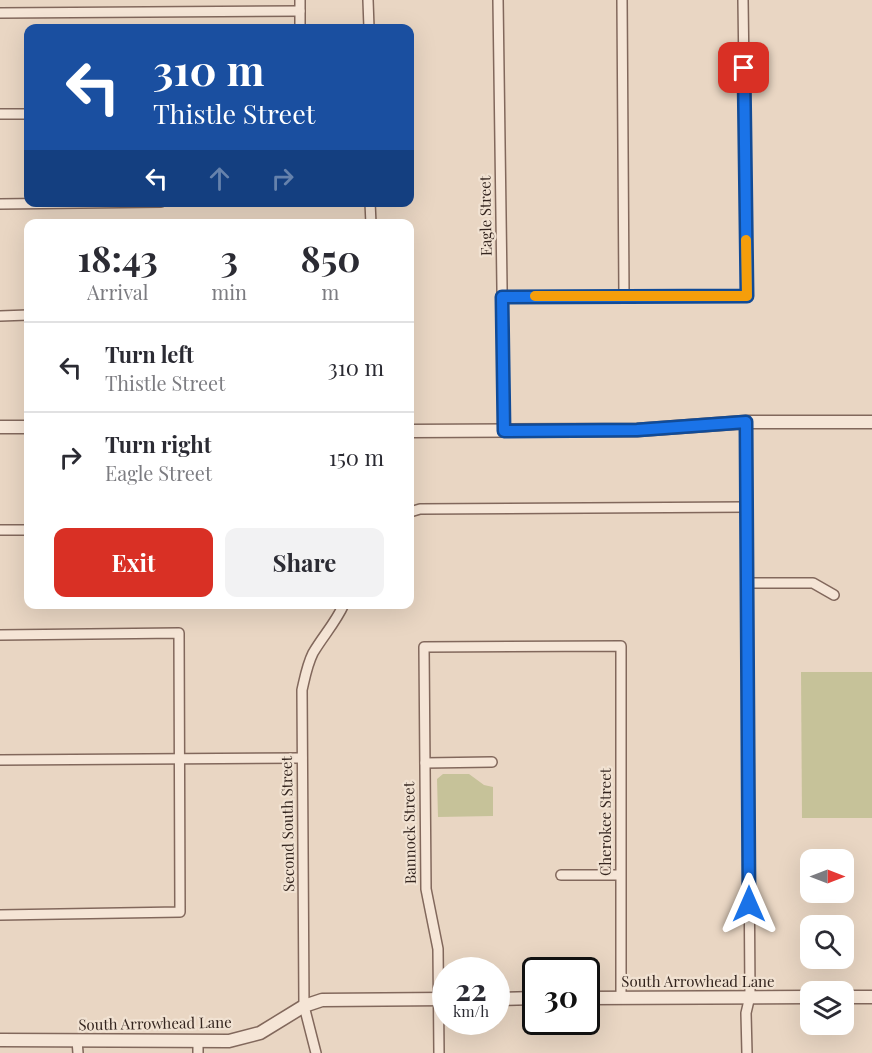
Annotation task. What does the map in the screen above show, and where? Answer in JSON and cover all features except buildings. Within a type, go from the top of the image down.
[{"type":"street","points":[[300,0],[300,24]]},
{"type":"street","points":[[368,0],[369,24]]},
{"type":"street","name":"Eagle Street","points":[[498,0],[504,431]]},
{"type":"street","points":[[622,0],[624,296]]},
{"type":"street","points":[[502,297],[747,296],[743,0]]},
{"type":"street","points":[[0,13],[300,11]]},
{"type":"street","points":[[0,114],[24,114]]},
{"type":"street","points":[[0,204],[24,204]]},
{"type":"street","points":[[0,316],[24,315]]},
{"type":"street","points":[[746,422],[750,996],[746,1013],[747,1053]]},
{"type":"street","points":[[414,431],[637,430],[746,422],[872,422]]},
{"type":"street","points":[[0,427],[24,427]]},
{"type":"street","points":[[414,511],[747,507]]},
{"type":"street","points":[[0,530],[24,530]]},
{"type":"street","points":[[747,584],[813,584],[834,595]]},
{"type":"street","name":"Second South Street","points":[[315,1053],[304,1006],[302,690],[306,669],[314,652],[341,609]]},
{"type":"street","points":[[0,635],[179,633],[180,759],[180,912],[0,915]]},
{"type":"street","name":"Cherokee Street","points":[[424,646],[621,646],[621,998]]},
{"type":"street","name":"Bannock Street","points":[[424,646],[426,888],[439,957]]},
{"type":"street","points":[[0,760],[302,758]]},
{"type":"street","points":[[425,763],[492,762]]},
{"type":"street","points":[[561,875],[620,875]]},
{"type":"street","name":"South Arrowhead Lane","points":[[600,998],[800,997]]},
{"type":"street","points":[[854,997],[872,997]]},
{"type":"street","name":"South Arrowhead Lane","points":[[0,1040],[77,1047],[198,1047],[260,1034],[304,1006],[322,1000],[432,999]]},
{"type":"street","name":"Bannock Street","points":[[439,1053],[440,1035]]},
{"type":"shaded area","points":[[801,672],[872,672],[872,818],[802,818]]},
{"type":"shaded area","points":[[443,774],[469,774],[484,785],[493,787],[493,816],[438,817],[437,779]]},
{"type":"slow traffic","points":[[535,296],[747,296],[746,240]]},
{"type":"route","points":[[744,68],[747,296],[502,297],[504,431],[637,430],[746,422],[749,904]]}]
